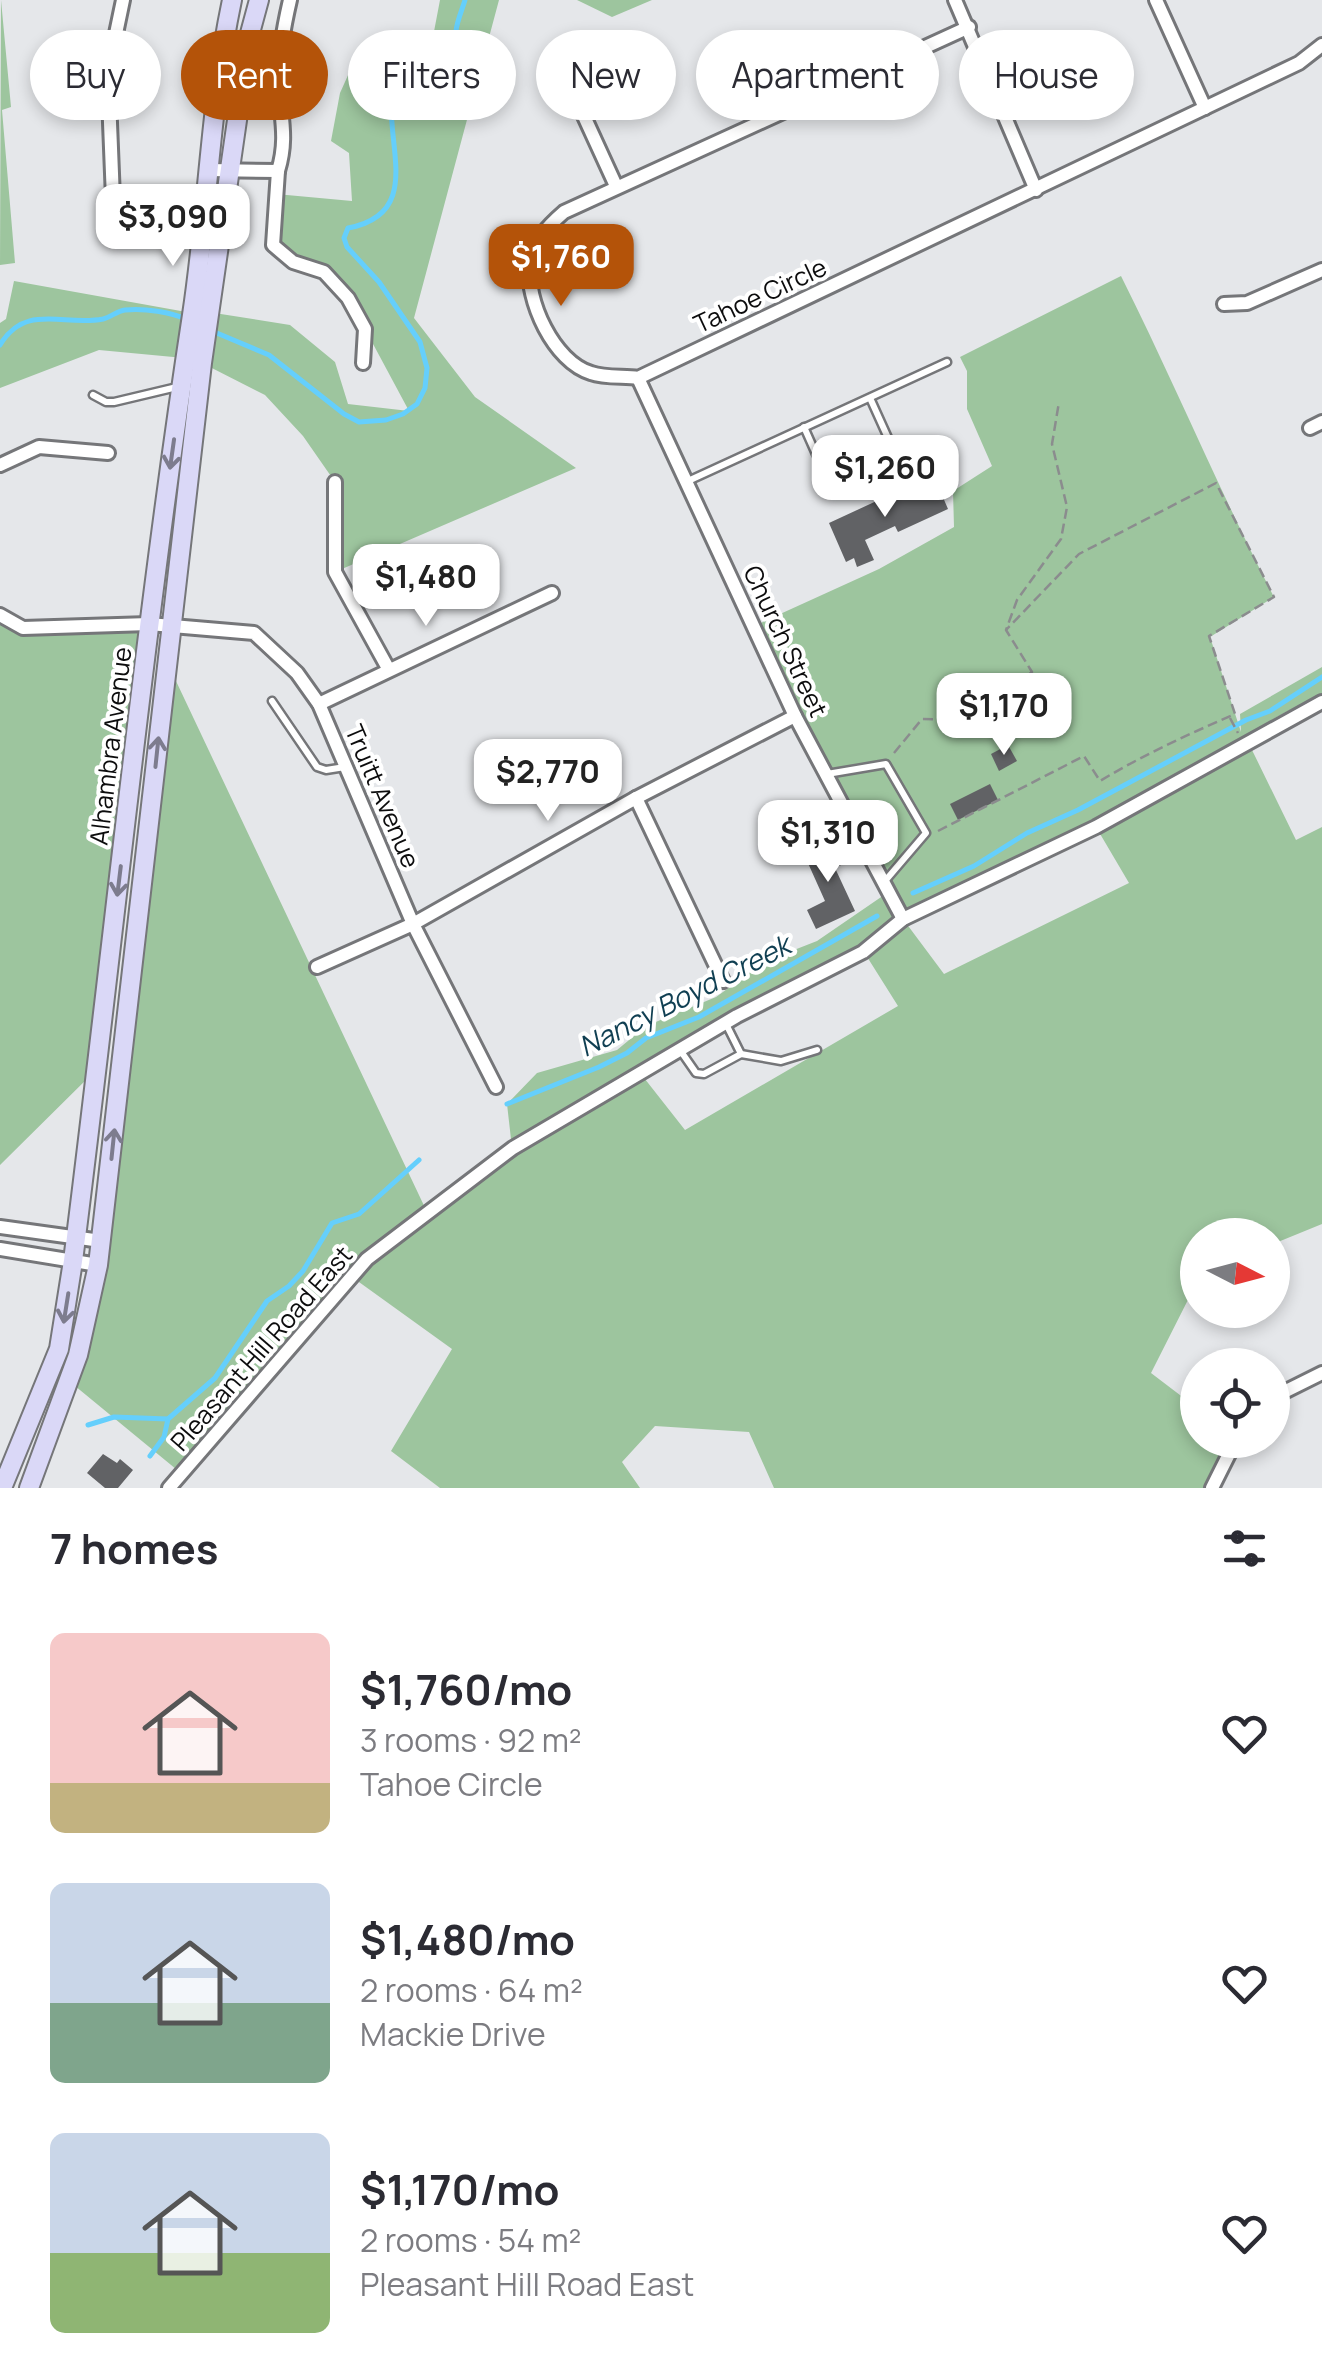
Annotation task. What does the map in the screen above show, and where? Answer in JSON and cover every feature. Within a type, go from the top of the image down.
[{"type":"main road","name":"Alhambra Avenue","points":[[200,312],[212,108],[232,0]]},
{"type":"main road","name":"Alhambra Avenue","points":[[29,1488],[78,1355],[98,1266],[171,626],[193,360],[231,170],[249,37],[259,0]]},
{"type":"main road","name":"Alhambra Avenue","points":[[2,1488],[59,1349],[73,1262],[149,624],[190,388]]},
{"type":"street","points":[[113,199],[108,72],[123,0]]},
{"type":"street","points":[[290,0],[279,80],[285,148],[278,170],[273,245],[293,262],[324,272],[348,298],[365,329],[364,363]]},
{"type":"street","points":[[955,0],[1036,190]]},
{"type":"street","points":[[1156,0],[1205,108]]},
{"type":"street","points":[[939,40],[969,27]]},
{"type":"street","name":"Tahoe Circle","points":[[638,378],[1300,63],[1322,45]]},
{"type":"street","points":[[586,120],[616,186]]},
{"type":"street","points":[[638,378],[589,373],[555,348],[532,295],[530,262],[544,230],[564,212],[760,120]]},
{"type":"street","points":[[208,170],[278,170]]},
{"type":"street","points":[[1224,304],[1247,303],[1322,270]]},
{"type":"street","name":"Church Street","points":[[638,378],[795,716],[903,919]]},
{"type":"street","points":[[0,465],[39,447],[108,452]]},
{"type":"street","points":[[335,482],[335,572],[389,670]]},
{"type":"street","points":[[319,704],[552,593]]},
{"type":"street","name":"Truitt Avenue","points":[[0,615],[23,628],[149,624],[254,633],[297,673],[319,704],[413,924],[496,1088]]},
{"type":"street","name":"Pleasant Hill Road East","points":[[170,1488],[367,1259],[512,1148],[726,1023],[863,952],[903,919],[1096,827],[1322,702]]},
{"type":"street","points":[[317,966],[413,924],[636,798],[795,716]]},
{"type":"street","points":[[636,798],[723,981]]},
{"type":"street","points":[[0,1227],[101,1241]]},
{"type":"street","points":[[0,1249],[98,1266]]},
{"type":"street","points":[[1290,1389],[1322,1372]]},
{"type":"street","points":[[1212,1488],[1227,1458]]},
{"type":"lane","points":[[686,481],[947,362]]},
{"type":"lane","points":[[93,395],[114,402],[170,386],[190,388]]},
{"type":"lane","points":[[804,427],[832,490],[898,460],[870,398]]},
{"type":"lane","points":[[272,701],[316,767],[346,767]]},
{"type":"lane","points":[[826,774],[886,764],[926,833],[883,883]]},
{"type":"lane","points":[[726,1023],[741,1054]]},
{"type":"lane","points":[[680,1050],[696,1073],[704,1074],[741,1054],[781,1061],[817,1050]]},
{"type":"path","points":[[1006,630],[1017,600],[1061,539],[1067,507],[1052,444],[1059,402]]},
{"type":"path","points":[[934,833],[1084,756],[1100,781],[1147,753],[1166,748],[1235,714],[1209,636],[1274,598],[1216,483],[1079,554],[1006,630]]},
{"type":"path","points":[[889,759],[922,719],[955,720],[1032,672],[1006,630]]},
{"type":"green space","points":[[1,0],[11,107],[2,110],[15,263],[0,265]]},
{"type":"green space","points":[[440,0],[499,0],[491,30],[434,30]]},
{"type":"green space","points":[[577,0],[652,0],[612,17]]},
{"type":"green space","points":[[348,75],[348,120],[467,120],[414,318],[475,397],[576,468],[335,572],[335,482],[303,436],[265,395],[202,363],[208,312],[290,325],[335,362],[348,404],[409,411],[365,329],[324,272],[273,245],[276,194],[352,201],[349,153],[331,141],[340,93]]},
{"type":"green space","points":[[1121,276],[1274,597],[1210,637],[1241,732],[1240,714],[1322,667],[1322,695],[1269,722],[1245,747],[1252,750],[1296,840],[1322,827],[1322,1224],[1290,1237],[1290,1218],[1180,1218],[1180,1316],[1151,1373],[1180,1395],[1180,1458],[1227,1458],[1212,1488],[774,1488],[749,1432],[655,1426],[622,1462],[640,1488],[440,1488],[391,1451],[452,1349],[352,1277],[182,1474],[69,1381],[78,1355],[167,662],[427,1212],[512,1148],[507,1104],[537,1073],[617,1050],[646,1026],[716,997],[766,961],[817,941],[887,893],[754,626],[879,569],[954,527],[953,491],[992,466],[967,409],[967,371],[960,357]],"holes":[[[1096,827],[1129,883],[944,974],[903,919]],[[864,952],[898,1006],[685,1130],[641,1074]]]},
{"type":"green space","points":[[14,281],[192,313],[184,358],[99,350],[0,388],[0,323],[6,319]]},
{"type":"green space","points":[[0,615],[23,628],[149,624],[98,1068],[0,1165]]},
{"type":"building","points":[[936,481],[948,509],[898,532],[895,526],[865,540],[874,560],[857,567],[854,558],[846,562],[829,523],[883,498],[886,504]]},
{"type":"building","points":[[1008,745],[1017,761],[999,771],[991,754]]},
{"type":"building","points":[[990,784],[998,800],[958,820],[950,804]]},
{"type":"building","points":[[831,839],[843,864],[835,868],[855,911],[816,929],[807,910],[825,901],[803,852]]},
{"type":"building","points":[[103,1454],[117,1463],[120,1459],[133,1470],[118,1488],[105,1488],[87,1473]]},
{"type":"waterway","points":[[212,331],[269,355],[359,422],[386,420],[417,404],[425,388],[427,368],[420,342],[344,238],[348,228],[371,220],[386,208],[396,174],[392,93],[404,83],[435,85],[450,77],[465,0]]},
{"type":"waterway","points":[[0,345],[10,332],[34,320],[88,321],[133,310],[189,320]]},
{"type":"waterway","name":"Nancy Boyd Creek","points":[[913,893],[974,866],[1027,833],[1270,711],[1322,677]]},
{"type":"waterway","name":"Nancy Boyd Creek","points":[[507,1104],[599,1067],[646,1038],[699,1017],[877,916]]},
{"type":"waterway","name":"Nancy Boyd Creek","points":[[150,1456],[164,1437],[168,1419],[215,1378],[267,1301],[303,1271],[332,1223],[359,1214],[419,1160]]},
{"type":"waterway","points":[[88,1425],[114,1417],[168,1419]]}]
